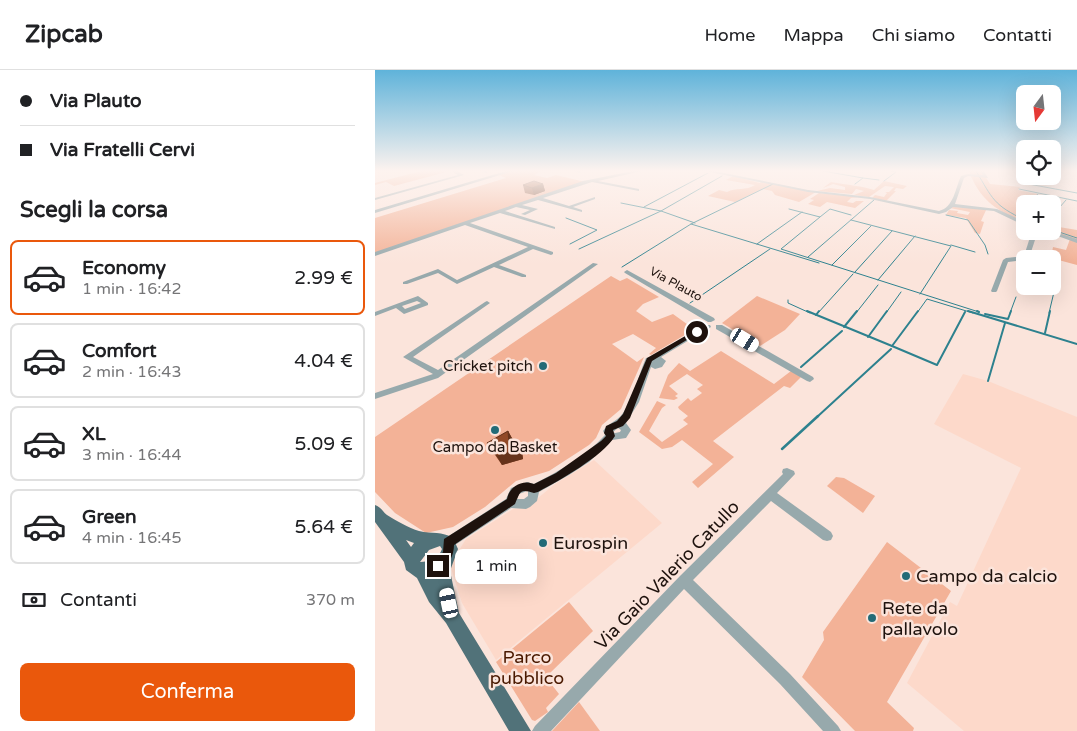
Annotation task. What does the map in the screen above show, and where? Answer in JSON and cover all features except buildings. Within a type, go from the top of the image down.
[{"type":"main road","points":[[378,514],[415,537],[432,540],[441,539],[447,550],[442,571],[452,617]]},
{"type":"main road","points":[[378,514],[417,566],[435,596],[452,617],[521,731]]},
{"type":"main road","points":[[417,566],[417,550],[432,540]]},
{"type":"main road","points":[[417,566],[433,569],[447,550]]},
{"type":"street","points":[[375,212],[409,202]]},
{"type":"street","points":[[375,254],[527,202]]},
{"type":"street","points":[[552,202],[581,211]]},
{"type":"street","points":[[570,207],[583,202]]},
{"type":"street","points":[[887,202],[933,212],[943,212],[953,202]]},
{"type":"street","points":[[952,205],[995,210],[1016,220]]},
{"type":"street","points":[[515,206],[536,209],[523,214]]},
{"type":"street","points":[[499,211],[553,228]]},
{"type":"street","points":[[465,223],[551,253]]},
{"type":"street","points":[[1061,235],[1077,240]]},
{"type":"street","points":[[993,291],[1006,260],[1026,258],[1032,240]]},
{"type":"street","points":[[405,283],[438,270],[457,282],[532,247]]},
{"type":"street","points":[[375,396],[439,373],[595,264]]},
{"type":"street","points":[[494,265],[524,276]]},
{"type":"street","name":"Via Plauto","points":[[627,272],[709,323],[713,328],[719,327],[810,379]]},
{"type":"street","points":[[439,373],[407,357],[487,303]]},
{"type":"street","points":[[375,314],[398,306]]},
{"type":"street","points":[[447,550],[512,501],[512,496],[518,489],[527,486],[534,489],[581,461],[604,444],[611,436],[608,433],[609,428],[620,424],[627,416],[642,382],[655,362],[673,347],[709,323]]},
{"type":"street","name":"Via Gaio Valerio Catullo","points":[[540,731],[684,580],[790,474],[787,472]]},
{"type":"street","points":[[770,494],[827,536]]},
{"type":"street","points":[[684,580],[785,679],[833,731]]},
{"type":"shaded area","points":[[963,374],[988,381],[1077,417],[1077,731],[964,731],[907,683],[950,602],[957,606],[1021,468],[934,424]]},
{"type":"shaded area","points":[[594,460],[662,523],[496,660],[462,603],[450,565],[466,539],[513,509],[527,507],[555,484]]},
{"type":"green space","points":[[428,202],[527,202],[375,254],[375,218]]},
{"type":"green space","points":[[811,202],[863,202],[855,208],[827,202],[820,207],[808,204]]},
{"type":"green space","points":[[990,202],[1016,202],[1016,219],[1006,214]]},
{"type":"green space","points":[[950,208],[987,208],[981,221],[984,222],[980,234],[975,233],[966,218],[946,215],[949,210],[968,215],[970,212]]},
{"type":"green space","points":[[1061,227],[1077,230],[1077,265],[1061,261],[1061,250],[1052,250],[1053,247],[1066,250],[1070,239],[1061,235]]},
{"type":"green space","points":[[611,276],[620,281],[627,278],[659,297],[643,304],[636,311],[652,322],[673,314],[691,327],[702,321],[700,326],[651,355],[649,354],[656,348],[633,334],[612,344],[637,362],[644,357],[621,409],[602,425],[596,438],[589,445],[549,471],[516,481],[485,507],[453,527],[426,533],[395,513],[375,492],[375,437]]},
{"type":"green space","points":[[757,296],[800,314],[785,330],[760,346],[722,323]]},
{"type":"green space","points":[[721,351],[774,384],[791,371],[801,377],[790,388],[784,386],[713,441],[734,457],[698,488],[692,482],[713,464],[682,440],[672,447],[662,449],[639,432],[657,401],[666,405],[662,408],[649,431],[662,442],[688,424],[683,420],[688,416],[678,407],[688,398],[691,401],[702,393],[697,389],[703,385],[687,374],[669,386],[678,394],[675,396],[678,398],[674,400],[659,398],[668,375],[679,363],[690,371]]},
{"type":"green space","points":[[836,477],[844,478],[875,496],[863,513],[827,486]]},
{"type":"green space","points":[[887,542],[951,591],[887,702],[914,728],[913,731],[855,731],[802,677],[824,640],[823,632]]},
{"type":"green space","name":"Parco pubblico","points":[[569,602],[593,631],[549,674],[548,680],[559,694],[546,708],[548,712],[535,721],[532,720],[496,662]]},
{"type":"green space","name":"Parco pubblico","points":[[579,702],[600,731],[552,731]]},
{"type":"waterway","points":[[644,207],[654,202]]},
{"type":"waterway","points":[[661,211],[677,202]]},
{"type":"waterway","points":[[694,223],[736,202]]},
{"type":"waterway","points":[[808,257],[872,202]]},
{"type":"waterway","points":[[997,202],[1016,215]]},
{"type":"waterway","points":[[1061,206],[1064,202]]},
{"type":"waterway","points":[[621,203],[661,211]]},
{"type":"waterway","points":[[789,209],[802,212]]},
{"type":"waterway","points":[[820,217],[830,209],[851,215]]},
{"type":"waterway","points":[[579,249],[661,211]]},
{"type":"waterway","points":[[661,211],[694,223]]},
{"type":"waterway","points":[[757,244],[802,212]]},
{"type":"waterway","points":[[802,212],[820,217]]},
{"type":"waterway","points":[[946,215],[968,220],[985,245],[988,254]]},
{"type":"waterway","points":[[820,217],[781,249],[878,280]]},
{"type":"waterway","points":[[566,218],[597,230],[570,244]]},
{"type":"waterway","points":[[851,220],[915,237]]},
{"type":"waterway","points":[[622,267],[691,224]]},
{"type":"waterway","points":[[691,224],[819,263]]},
{"type":"waterway","points":[[832,265],[871,226]]},
{"type":"waterway","points":[[855,272],[892,231]]},
{"type":"waterway","points":[[1061,233],[1077,238]]},
{"type":"waterway","points":[[878,280],[915,237]]},
{"type":"waterway","points":[[915,237],[951,246],[920,293]]},
{"type":"waterway","points":[[951,245],[975,252]]},
{"type":"waterway","points":[[690,303],[770,249]]},
{"type":"waterway","points":[[818,313],[853,274]]},
{"type":"waterway","points":[[878,280],[920,293]]},
{"type":"waterway","points":[[856,313],[878,285]]},
{"type":"waterway","points":[[886,313],[901,292]]},
{"type":"waterway","points":[[920,293],[979,312],[977,311]]},
{"type":"waterway","points":[[1049,313],[1053,295]]},
{"type":"waterway","points":[[1010,313],[1016,297]]},
{"type":"waterway","points":[[917,313],[927,299],[973,313]]},
{"type":"waterway","points":[[788,300],[788,303],[810,313]]},
{"type":"waterway","points":[[807,311],[816,315]]},
{"type":"waterway","points":[[816,315],[819,311]]},
{"type":"waterway","points":[[844,326],[857,311]]},
{"type":"waterway","points":[[868,336],[887,311]]},
{"type":"waterway","points":[[892,346],[918,311]]},
{"type":"waterway","points":[[968,311],[1077,344]]},
{"type":"waterway","points":[[985,314],[1008,319],[1011,311]]},
{"type":"waterway","points":[[1045,333],[1050,311]]},
{"type":"waterway","points":[[892,346],[937,365],[965,312]]},
{"type":"waterway","points":[[816,315],[844,326]]},
{"type":"waterway","points":[[988,381],[1005,323]]},
{"type":"waterway","points":[[844,326],[868,336]]},
{"type":"waterway","points":[[801,367],[842,331]]},
{"type":"waterway","points":[[868,336],[892,346]]},
{"type":"waterway","points":[[817,417],[891,349]]},
{"type":"waterway","points":[[782,449],[818,416]]},
{"type":"place","name":"Cricket pitch","points":[[543,366]]},
{"type":"place","name":"Campo da Basket","points":[[495,430]]},
{"type":"place","name":"Eurospin","points":[[543,543]]},
{"type":"place","name":"Campo da calcio","points":[[906,576]]},
{"type":"place","name":"Rete da pallavolo","points":[[872,618]]},
{"type":"route","points":[[438,566],[449,554],[448,542],[512,501],[511,499],[515,491],[523,486],[534,489],[559,476],[604,444],[611,436],[608,433],[609,428],[620,424],[627,416],[642,382],[649,360],[697,332]]}]
